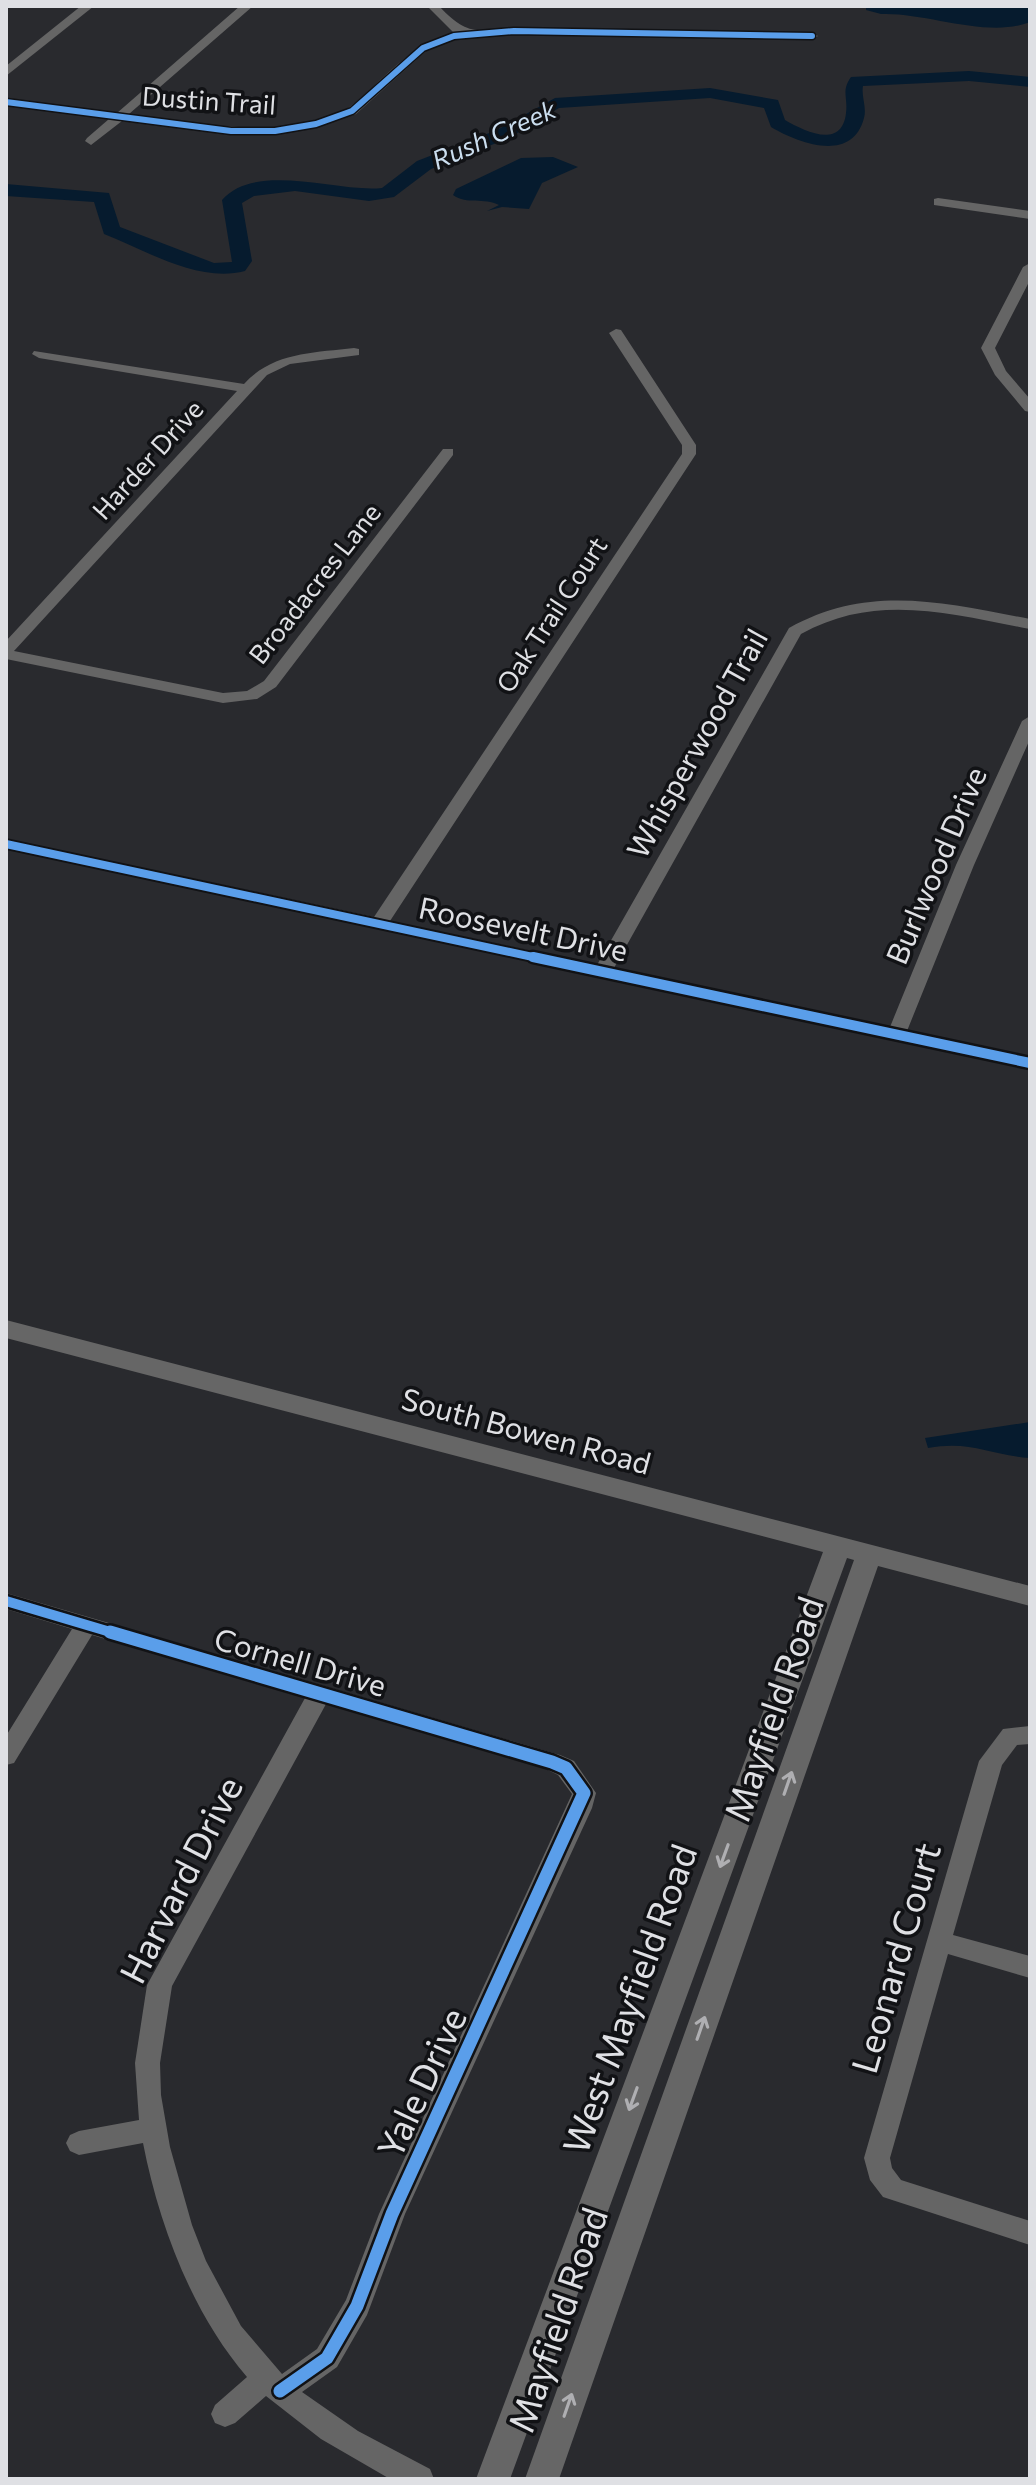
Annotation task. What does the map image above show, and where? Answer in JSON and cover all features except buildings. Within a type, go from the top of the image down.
[{"type":"main road","name":"South Bowen Road","points":[[6,1329],[1030,1596]]},
{"type":"main road","name":"West Mayfield Road","points":[[493,2479],[838,1546]]},
{"type":"main road","name":"Mayfield Road","points":[[542,2479],[869,1554]]},
{"type":"street","points":[[6,72],[88,6]]},
{"type":"street","points":[[91,141],[247,6]]},
{"type":"street","points":[[433,6],[452,27],[466,34]]},
{"type":"street","name":"Dustin Trail","points":[[6,102],[248,132],[316,124],[361,106],[423,48],[466,34],[514,31],[812,36]]},
{"type":"street","points":[[938,202],[1030,215]]},
{"type":"street","points":[[1030,267],[988,348],[1000,372],[1030,408]]},
{"type":"street","name":"Oak Trail Court","points":[[379,924],[689,454],[689,445],[616,333]]},
{"type":"street","name":"Harder Drive","points":[[6,652],[195,446],[244,388],[262,372],[287,360],[354,352]]},
{"type":"street","points":[[39,354],[244,388]]},
{"type":"street","name":"Broadacres Lane","points":[[6,652],[223,698],[251,696],[270,684],[448,452]]},
{"type":"street","name":"Whisperwood Trail","points":[[603,971],[795,631],[809,621],[831,613],[888,604],[935,608],[1030,624]]},
{"type":"street","name":"Burlwood Drive","points":[[897,1034],[965,865],[1030,721]]},
{"type":"street","name":"Roosevelt Drive","points":[[6,844],[1030,1063]]},
{"type":"street","name":"Cornell Drive","points":[[6,1601],[552,1762],[576,1779]]},
{"type":"street","points":[[6,1756],[86,1625]]},
{"type":"street","name":"Harvard Drive","points":[[320,1693],[160,1985],[150,2028],[147,2072],[154,2129],[165,2181],[203,2286],[240,2347],[274,2384],[362,2450],[420,2479]]},
{"type":"street","name":"Leonard Court","points":[[1030,1735],[1020,1734],[1004,1741],[991,1761],[877,2158],[879,2172],[898,2192],[1030,2233]]},
{"type":"street","name":"Yale Drive","points":[[225,2414],[274,2384],[327,2358],[357,2306],[392,2214],[580,1808],[584,1793],[576,1779]]},
{"type":"street","points":[[938,1941],[1030,1967]]},
{"type":"street","points":[[79,2143],[154,2129]]},
{"type":"water","points":[[866,6],[1030,6],[1030,22],[995,28],[881,14],[866,10]]},
{"type":"water","points":[[553,157],[578,167],[542,183],[529,209],[502,207],[487,211],[499,205],[464,200],[453,195],[456,189],[521,158]]},
{"type":"water","points":[[1030,1422],[1030,1458],[968,1447],[928,1448],[925,1438]]},
{"type":"waterway","name":"Rush Creek","points":[[6,190],[102,197],[111,230],[212,269],[238,267],[242,261],[232,200],[249,191],[295,185],[369,195],[387,193],[424,165],[503,134],[555,103],[710,93],[772,104],[777,123],[808,139],[825,141],[835,140],[850,129],[856,111],[852,89],[857,81],[969,76],[1030,82]]},
{"type":"cycle path","points":[[6,102],[231,131],[275,131],[316,124],[352,111],[423,48],[454,36],[514,31],[812,36]]},
{"type":"cycle path","points":[[6,844],[1030,1063]]},
{"type":"cycle path","points":[[6,1601],[552,1762],[566,1768],[584,1793],[580,1808],[392,2214],[357,2306],[327,2358],[280,2391]]}]
